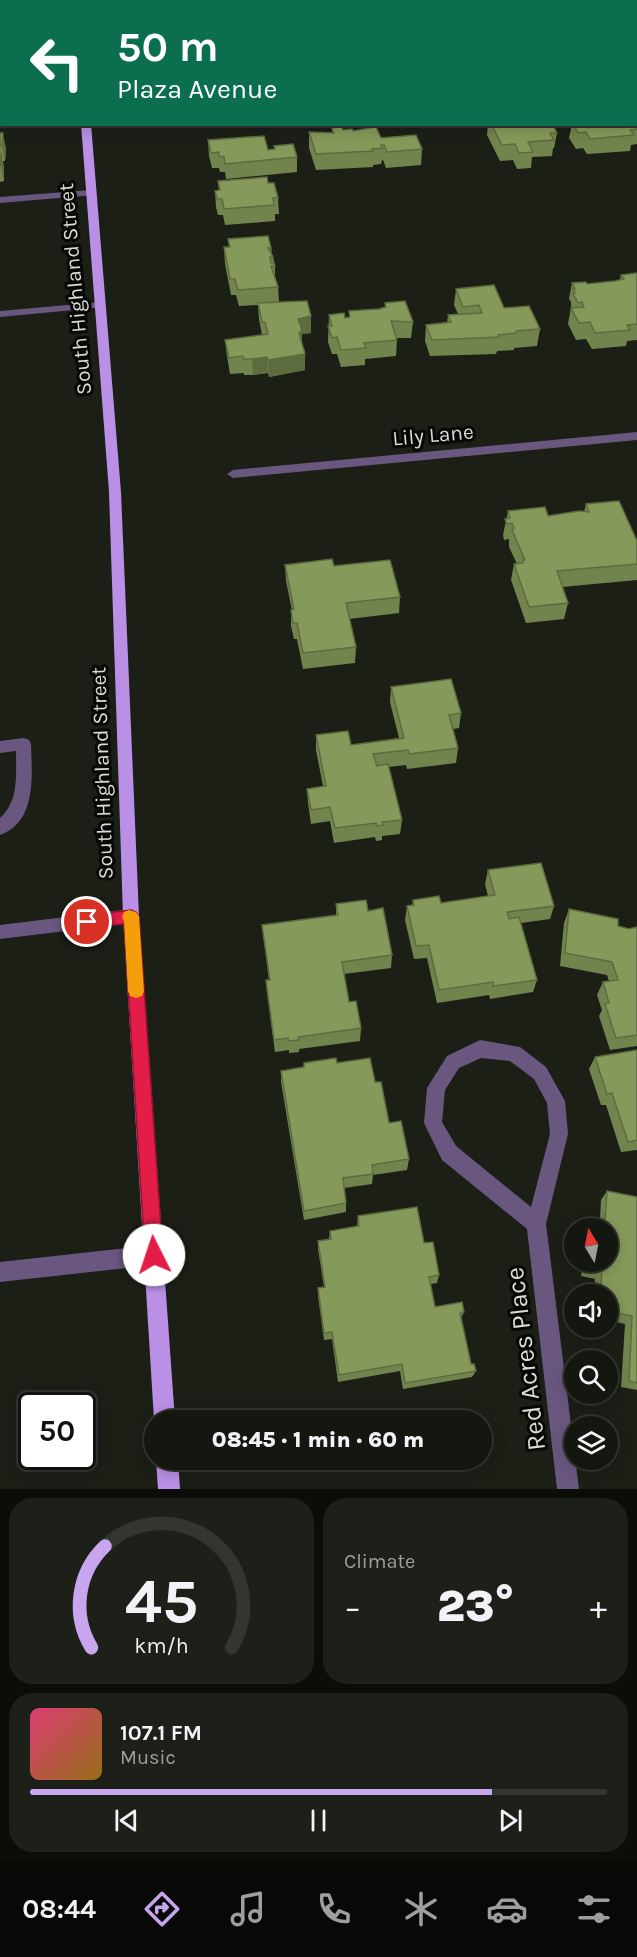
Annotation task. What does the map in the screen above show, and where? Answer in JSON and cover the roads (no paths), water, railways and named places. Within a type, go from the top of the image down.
[{"type":"main road","name":"South Highland Street","points":[[86,126],[115,492],[131,916],[164,1410]]},
{"type":"main road","points":[[168,1470],[169,1489]]},
{"type":"street","points":[[0,200],[90,193]]},
{"type":"street","points":[[0,314],[100,305]]},
{"type":"street","name":"Lily Lane","points":[[233,474],[637,436]]},
{"type":"street","points":[[0,747],[24,744],[24,786],[17,813],[0,828]]},
{"type":"street","points":[[0,932],[131,916]]},
{"type":"street","name":"Red Acres Place","points":[[536,1224],[449,1153],[433,1124],[436,1088],[453,1062],[480,1049],[514,1053],[540,1073],[556,1101],[559,1134],[536,1224],[568,1489]]},
{"type":"street","points":[[0,1272],[154,1255]]}]
